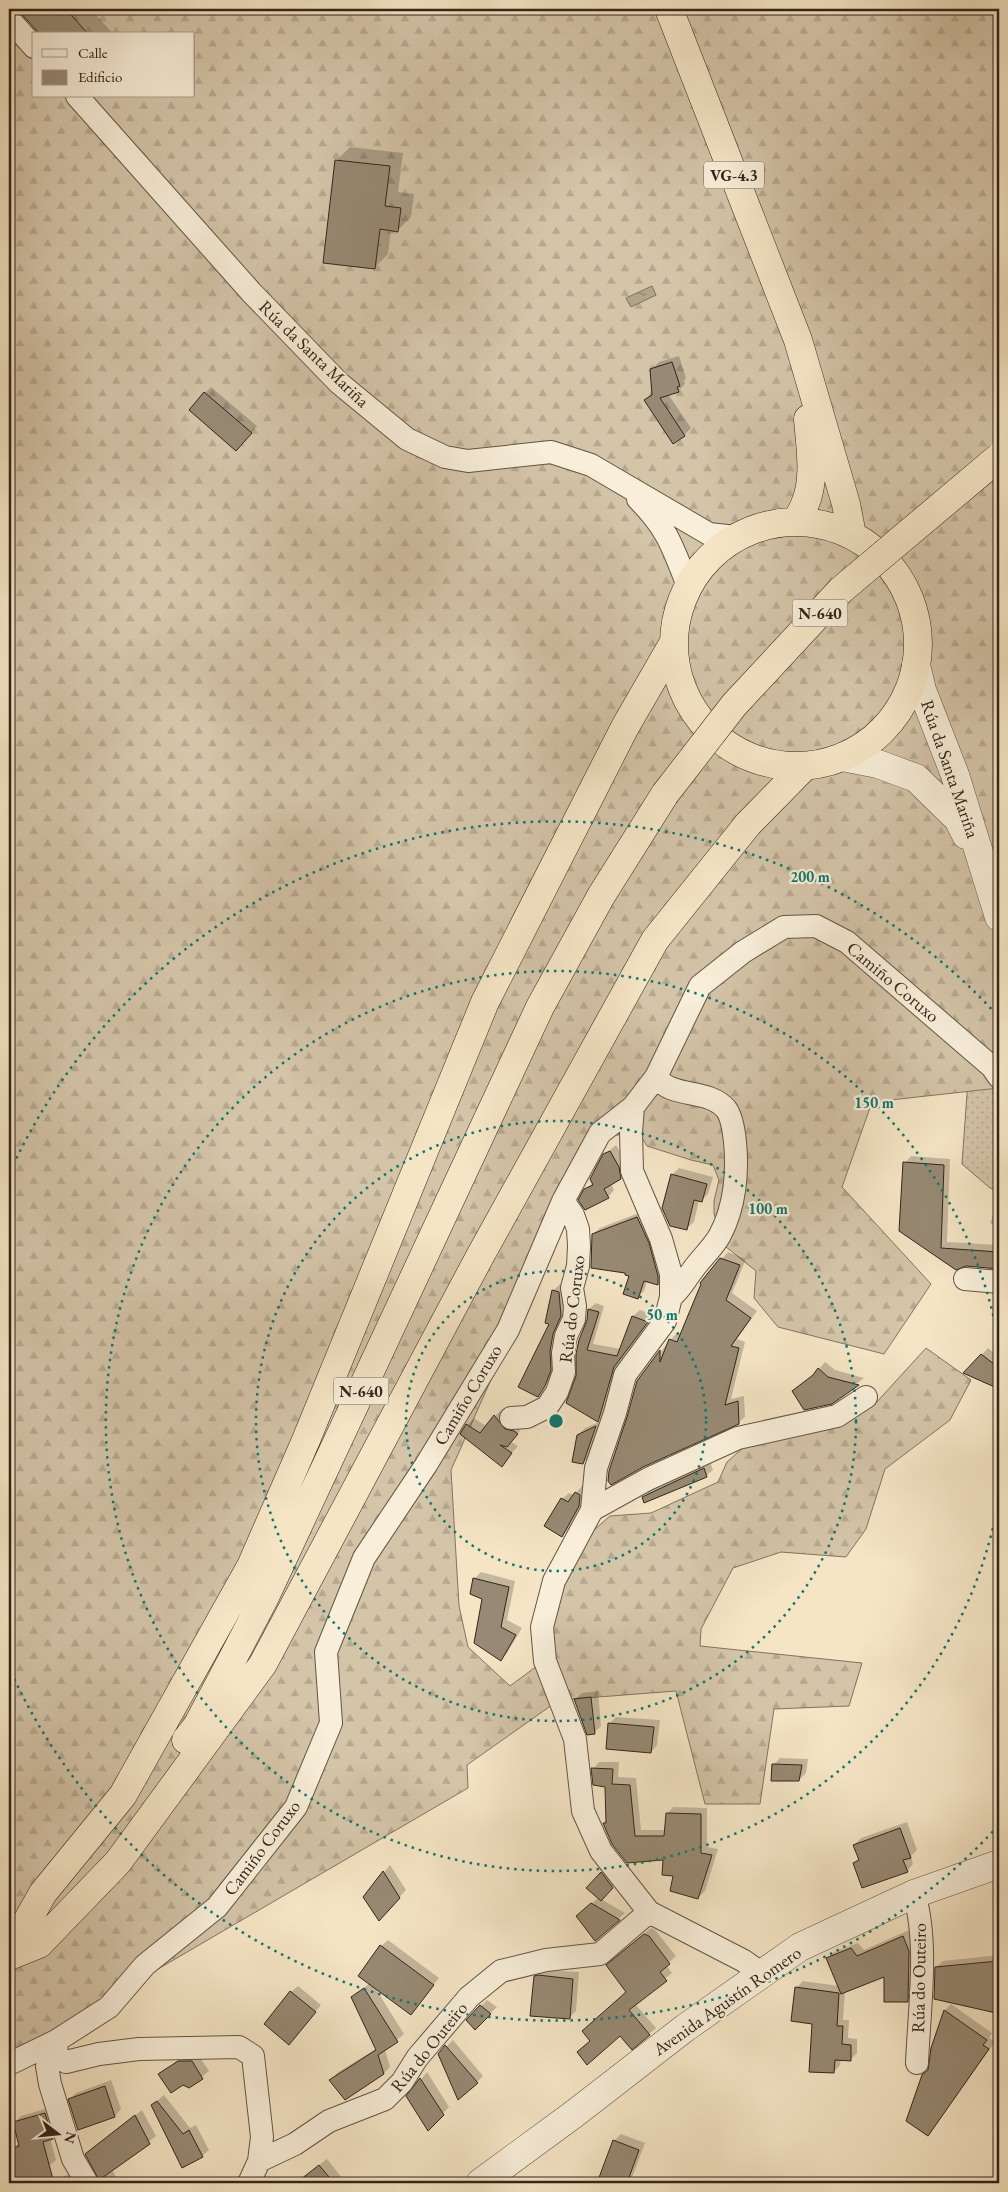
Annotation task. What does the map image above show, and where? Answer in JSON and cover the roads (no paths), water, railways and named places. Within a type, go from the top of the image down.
[{"type":"highway","name":"VG-4.3","points":[[669,9],[798,340],[846,504],[852,535]]},
{"type":"highway","name":"VG-4.3","points":[[796,521],[806,504],[811,463],[798,340]]},
{"type":"highway","name":"N-640","points":[[9,1955],[47,1920],[114,1839],[197,1726],[264,1599],[540,1007],[601,896],[665,794],[734,706],[842,590],[999,457]]},
{"type":"highway","points":[[796,521],[822,524],[852,535],[867,544],[896,574],[907,594],[917,629],[916,664],[906,696],[888,724],[863,745],[842,757],[805,766],[784,765],[748,756],[723,742],[712,732],[701,721],[685,696],[676,668],[674,642],[677,615],[688,586],[708,559],[736,537],[764,525],[796,521]]},
{"type":"highway","points":[[9,1955],[43,1893],[123,1795],[251,1566],[306,1440],[485,1002],[625,727],[674,642]]},
{"type":"highway","points":[[9,1955],[39,1944],[118,1862],[263,1664],[479,1258],[655,940],[748,824],[805,766]]},
{"type":"street","points":[[9,19],[32,45]]},
{"type":"street","name":"Rúa da Santa Mariña","points":[[79,98],[251,292],[339,383],[407,440],[445,457],[468,461],[551,452],[591,464],[709,534],[736,537]]},
{"type":"street","name":"Rúa da Santa Mariña","points":[[619,481],[653,514],[671,540],[688,586]]},
{"type":"street","name":"Rúa da Santa Mariña","points":[[916,664],[922,690],[955,775],[999,917]]},
{"type":"street","name":"Rúa da Santa Mariña","points":[[842,757],[878,764],[916,778],[958,819],[985,874]]},
{"type":"street","name":"Camiño Coruxo","points":[[9,2064],[56,2049],[109,2007],[145,1965],[217,1907],[296,1807],[331,1723],[326,1652],[364,1558],[426,1465],[508,1330],[563,1201],[600,1133],[634,1107],[656,1077],[700,986],[743,952],[784,928],[816,926],[847,942],[992,1067],[999,1077]]},
{"type":"street","points":[[656,1077],[662,1085],[714,1100],[727,1110],[733,1129],[737,1163],[734,1189],[721,1234],[681,1289],[672,1297]]},
{"type":"street","points":[[634,1107],[631,1132],[632,1171],[661,1239],[671,1274],[672,1297],[665,1321],[625,1375],[615,1413],[596,1468],[592,1510],[554,1581],[542,1627],[545,1660],[575,1739],[583,1811],[601,1851],[649,1912],[744,1961],[761,1973]]},
{"type":"street","name":"Rúa do Coruxo","points":[[511,1418],[527,1417],[547,1407],[557,1392],[564,1372],[563,1353],[566,1336],[574,1319],[575,1306],[572,1288],[578,1266],[579,1246],[578,1229],[573,1215],[563,1201]]},
{"type":"street","points":[[965,1279],[999,1282]]},
{"type":"street","points":[[592,1510],[648,1479],[738,1438],[837,1416],[866,1397]]},
{"type":"street","name":"Avenida Agustín Romero","points":[[480,2183],[567,2120],[685,2028],[800,1947],[914,1894],[999,1864]]},
{"type":"street","name":"Rúa do Outeiro","points":[[914,1894],[919,1910],[921,1967],[917,2063]]},
{"type":"street","name":"Rúa do Outeiro","points":[[259,2161],[295,2144],[329,2121],[385,2099],[402,2082],[417,2058],[469,1997],[501,1971],[546,1960],[600,1954],[649,1912]]},
{"type":"street","points":[[88,2183],[73,2159],[50,2084],[47,2066],[56,2049],[66,2062],[99,2054],[139,2049],[239,2047],[253,2056],[262,2137],[259,2161],[249,2183]]},
{"type":"water","points":[[652,286],[656,295],[631,307],[626,298]]}]
